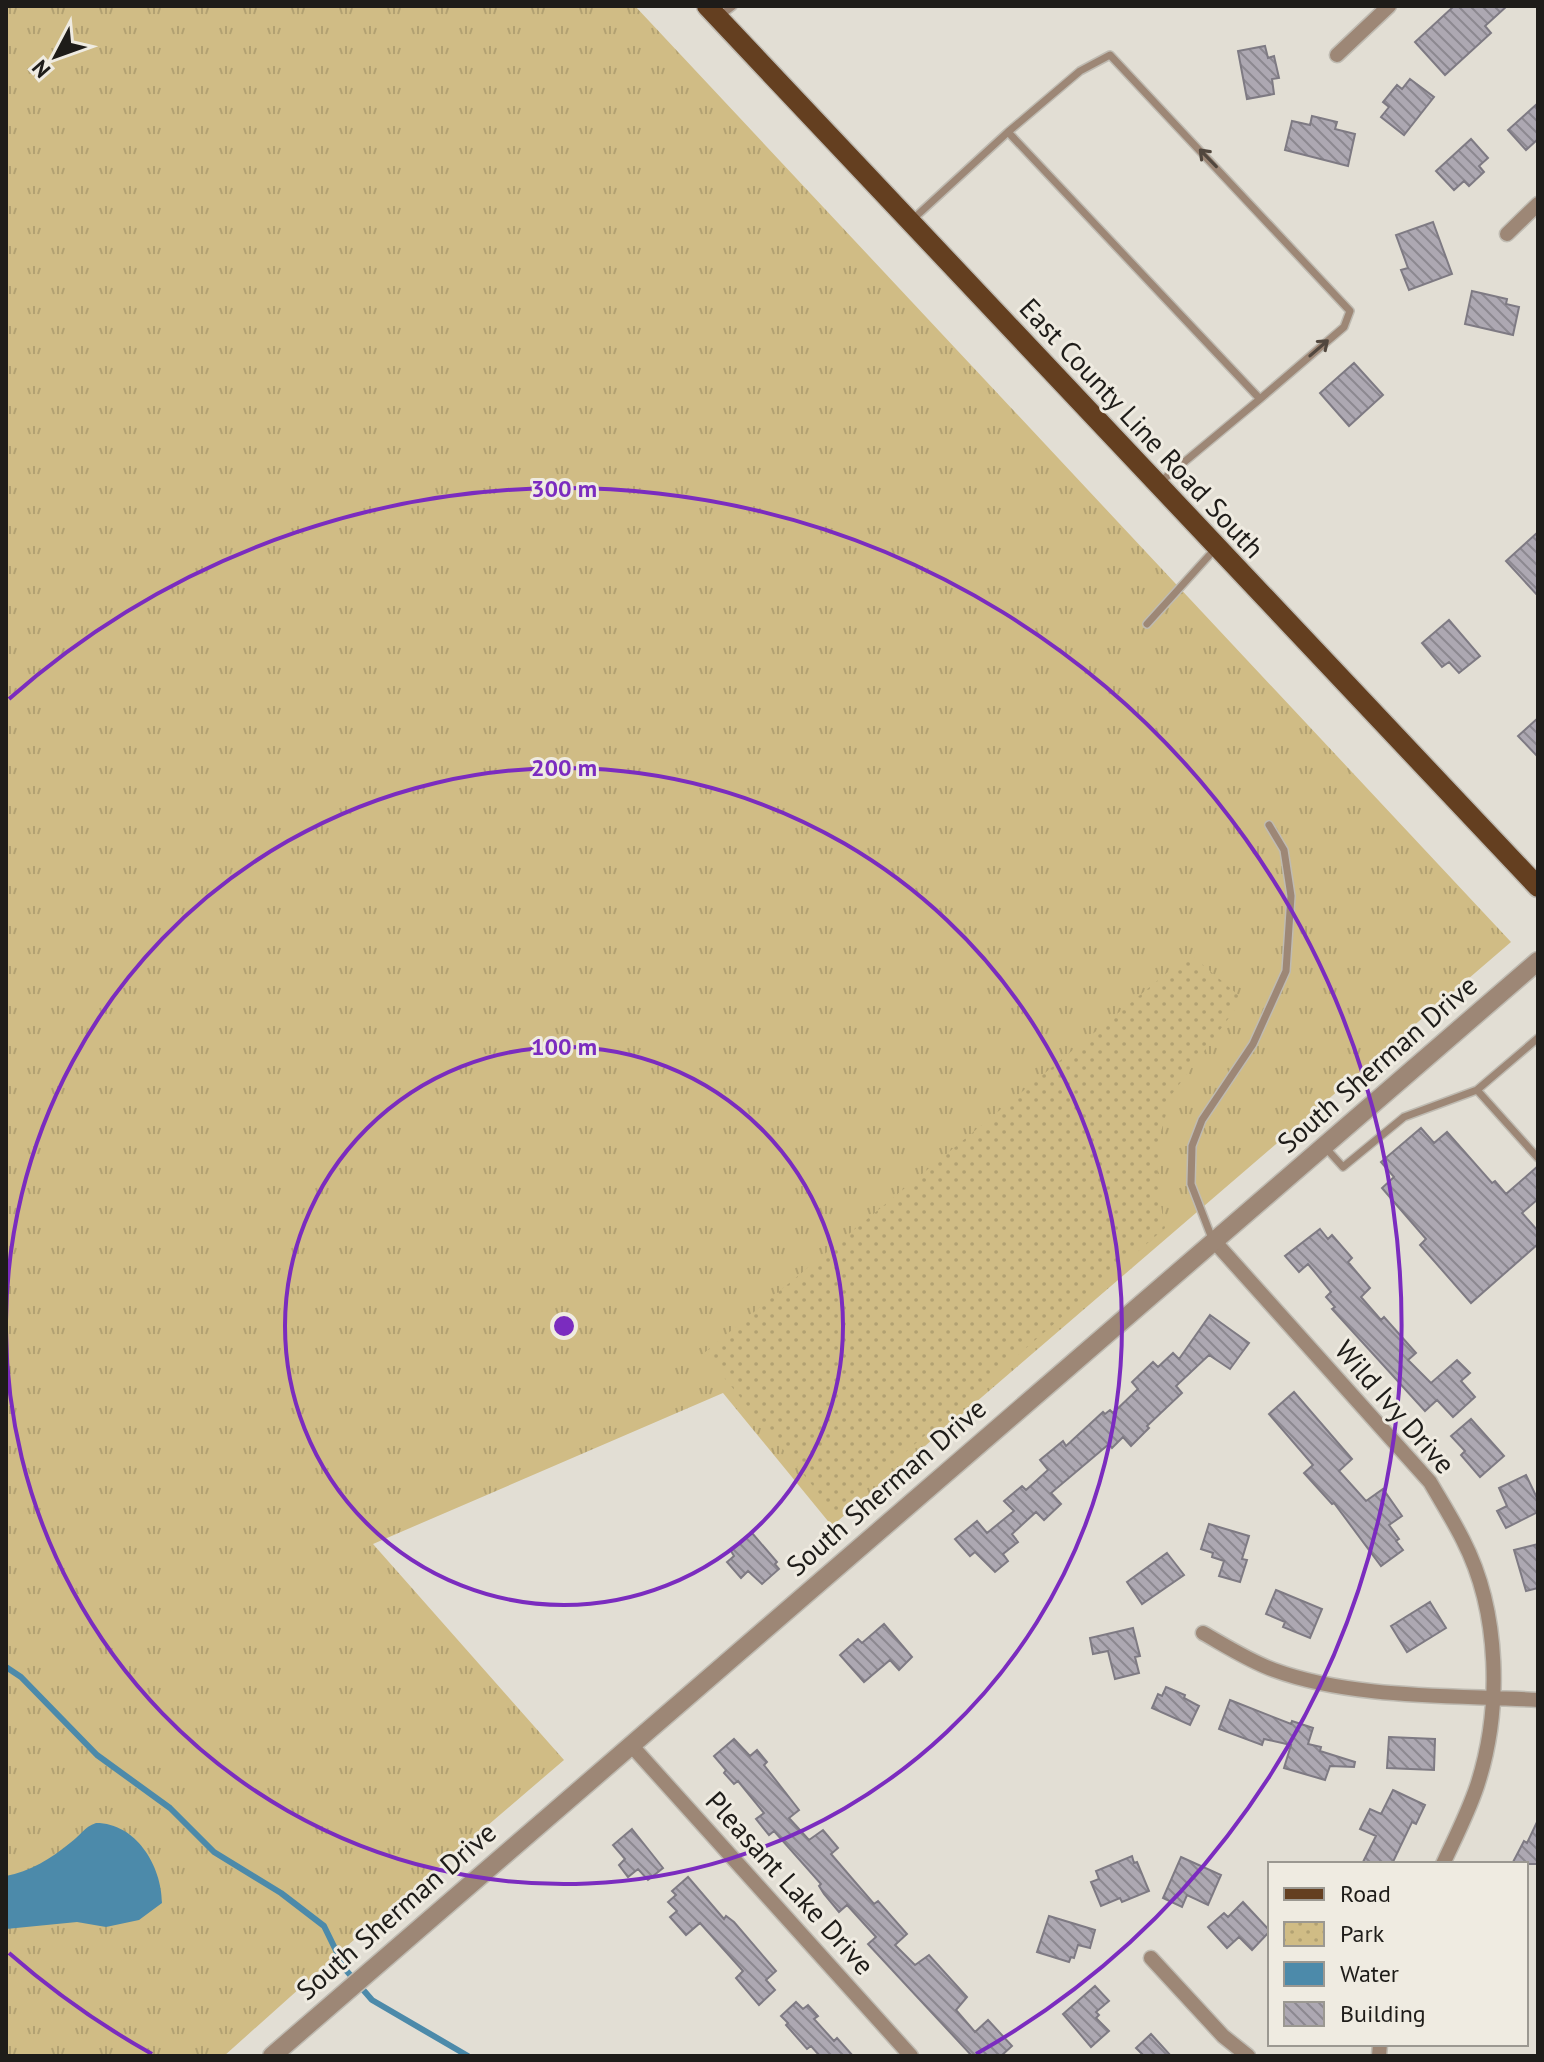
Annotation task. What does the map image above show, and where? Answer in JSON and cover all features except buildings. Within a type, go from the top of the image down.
[{"type":"main road","name":"East County Line Road South","points":[[719,10],[910,222],[1538,887]]},
{"type":"street","points":[[1337,55],[1389,6]]},
{"type":"street","points":[[1507,234],[1538,204]]},
{"type":"street","name":"South Sherman Drive","points":[[272,2056],[1538,961]]},
{"type":"street","name":"Wild Ivy Drive","points":[[1214,1241],[1430,1482],[1456,1526],[1476,1573],[1490,1632],[1492,1697],[1487,1749],[1478,1784],[1444,1862]]},
{"type":"street","points":[[1203,1633],[1253,1662],[1312,1682],[1365,1691],[1538,1700]]},
{"type":"street","name":"Pleasant Lake Drive","points":[[631,1745],[911,2056]]},
{"type":"street","points":[[1151,1958],[1223,2036],[1248,2056]]},
{"type":"lane","points":[[910,222],[1080,71],[1110,55],[1233,184],[1350,311],[1344,327],[1157,484]]},
{"type":"lane","points":[[1008,132],[1260,399]]},
{"type":"lane","points":[[1147,624],[1217,548]]},
{"type":"lane","points":[[1214,1241],[1191,1184],[1192,1146],[1202,1120],[1253,1044],[1286,971],[1291,896],[1284,850],[1269,825]]},
{"type":"lane","points":[[1324,1146],[1343,1167],[1404,1117],[1477,1090],[1538,1038]]},
{"type":"lane","points":[[1477,1090],[1538,1158]]},
{"type":"green space","points":[[6,6],[635,6],[1511,942],[832,1526],[723,1393],[373,1544],[564,1760],[224,2056],[6,2056]]},
{"type":"green space","points":[[1190,954],[1243,999],[1172,1094],[1160,1135],[1157,1183],[1165,1228],[835,1513],[704,1353]]},
{"type":"water","points":[[96,1823],[123,1830],[144,1849],[157,1875],[162,1903],[139,1920],[106,1927],[77,1922],[6,1929],[6,1876],[48,1859]]},
{"type":"waterway","points":[[6,1667],[21,1677],[97,1755],[170,1808],[214,1852],[281,1893],[324,1926],[345,1969],[372,2000],[468,2056]]}]
